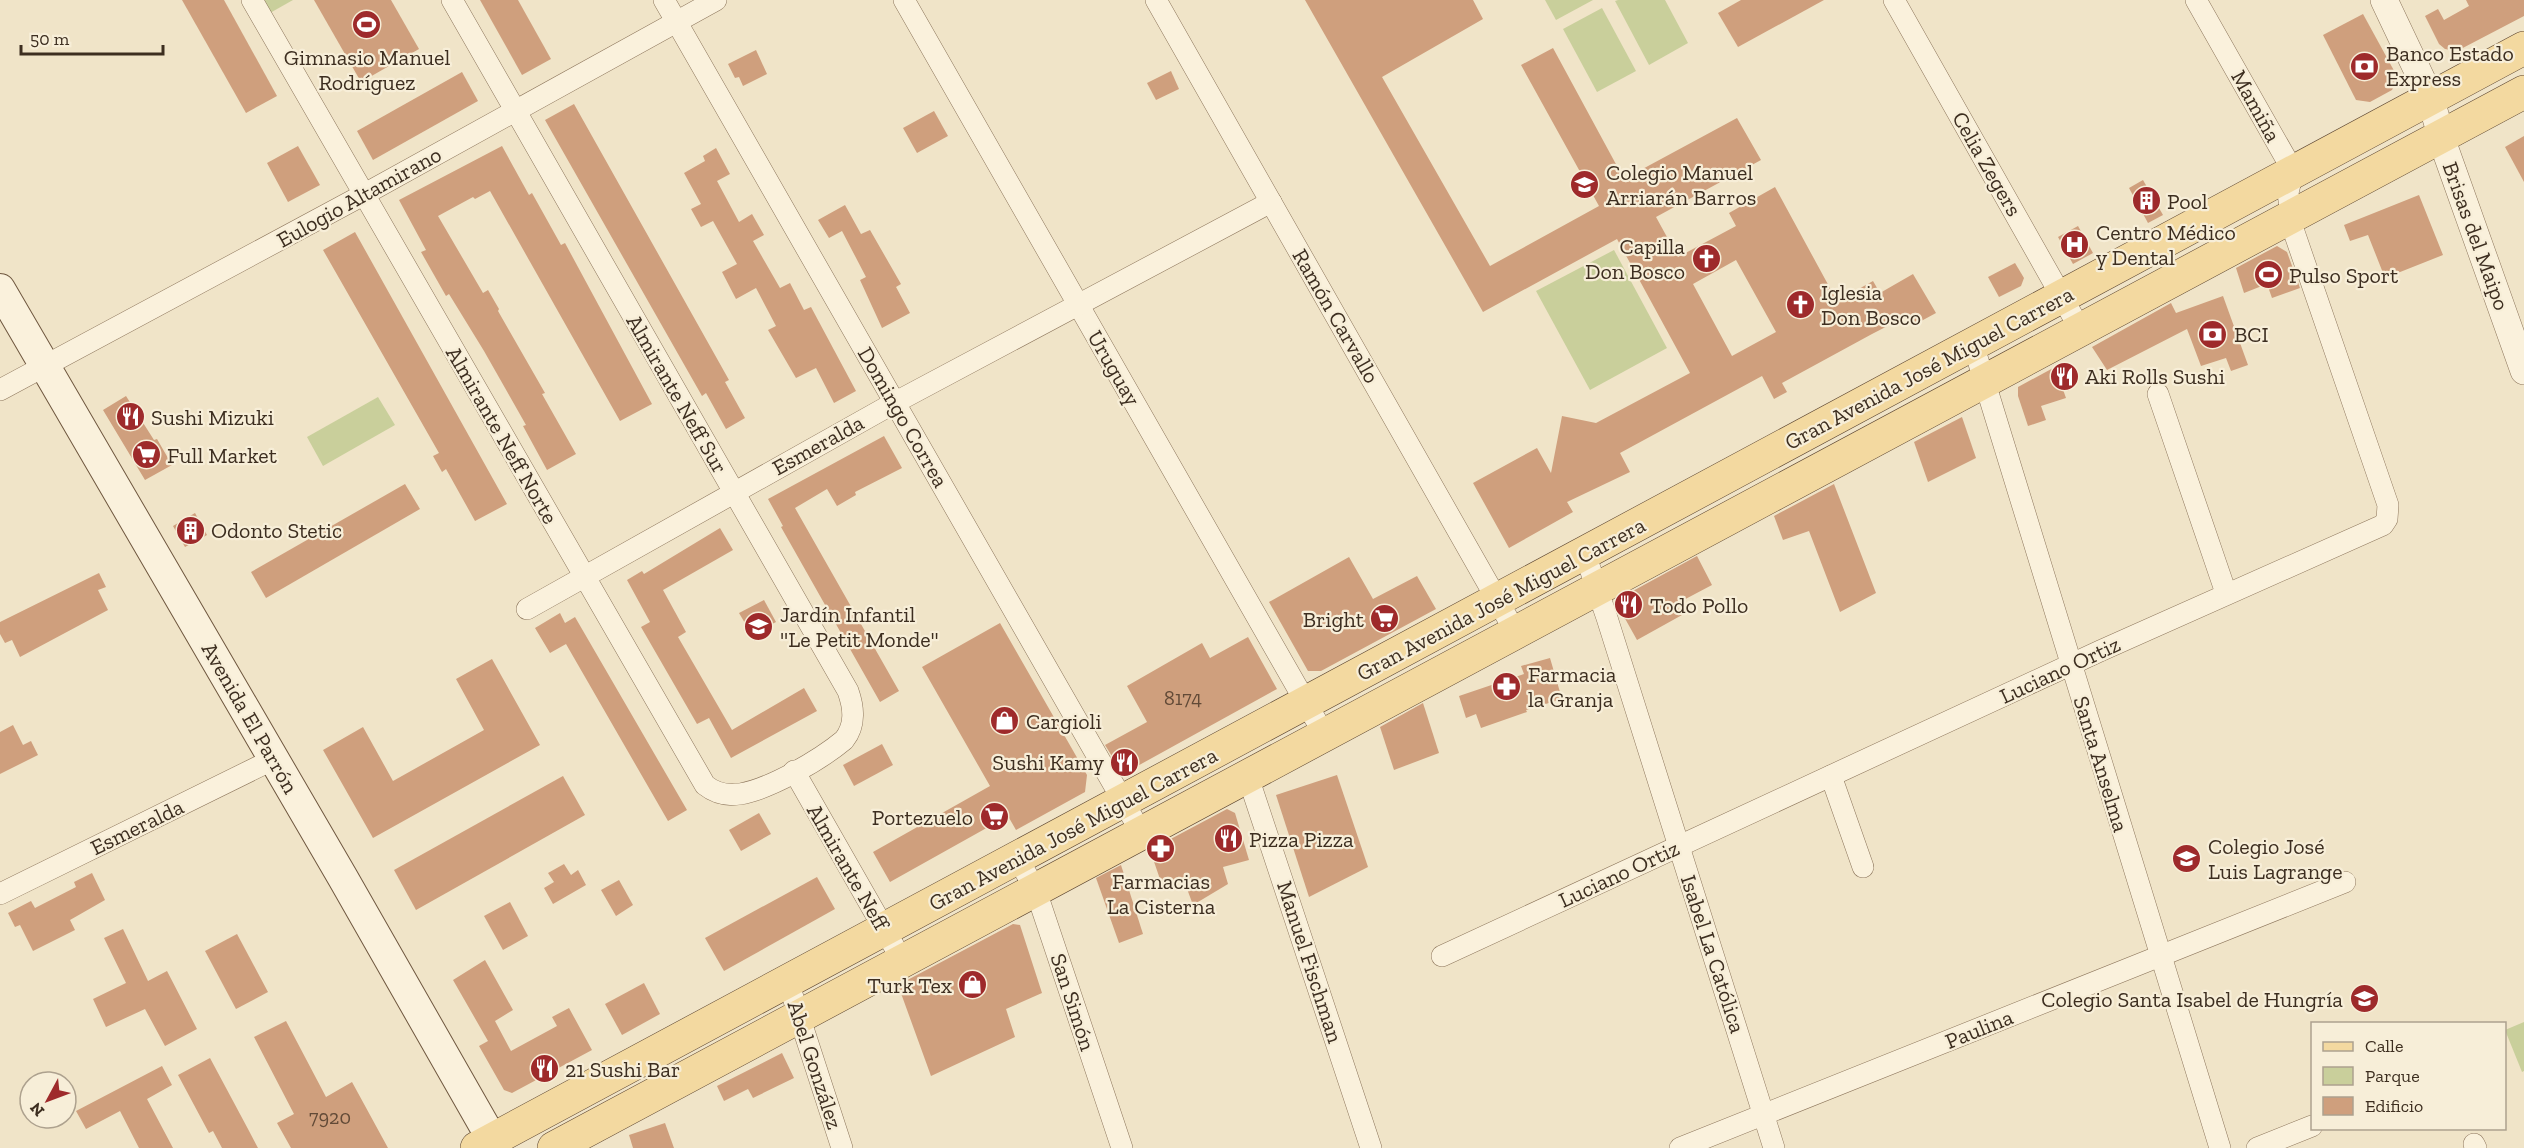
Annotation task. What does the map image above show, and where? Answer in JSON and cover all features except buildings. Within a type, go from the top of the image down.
[{"type":"main road","name":"Gran Avenida José Miguel Carrera","points":[[489,1145],[884,930],[2524,48]]},
{"type":"main road","name":"Gran Avenida José Miguel Carrera","points":[[554,1148],[2524,92]]},
{"type":"main road","name":"Avenida El Parrón","points":[[0,289],[274,759],[489,1145]]},
{"type":"street","name":"Almirante Neff Norte","points":[[252,0],[705,785],[721,794],[740,794],[758,789],[794,771]]},
{"type":"street","name":"Almirante Neff Sur","points":[[452,0],[848,691],[853,712],[849,733],[835,747],[794,771]]},
{"type":"street","name":"Domingo Correa","points":[[664,0],[1142,834]]},
{"type":"street","name":"Eulogio Altamirano","points":[[0,390],[363,195],[716,0]]},
{"type":"street","name":"Uruguay","points":[[904,0],[1325,736]]},
{"type":"street","name":"Ramón Carvallo","points":[[1156,0],[1516,633]]},
{"type":"street","name":"Celia Zegers","points":[[1894,0],[2080,329]]},
{"type":"street","name":"Mamiña","points":[[2196,0],[2293,171]]},
{"type":"street","name":"Brisas del Maipo","points":[[2384,0],[2430,97],[2441,136],[2524,371]]},
{"type":"street","points":[[2290,217],[2288,193],[2293,171]]},
{"type":"street","name":"Esmeralda","points":[[527,609],[894,403],[1077,303],[1271,202]]},
{"type":"street","name":"Luciano Ortiz","points":[[1442,956],[2226,593],[2382,525],[2389,512],[2300,253],[2290,217]]},
{"type":"street","name":"Santa Anselma","points":[[1973,344],[2220,1148]]},
{"type":"street","points":[[2158,394],[2226,593]]},
{"type":"street","name":"Isabel La Católica","points":[[1585,554],[1774,1148]]},
{"type":"street","name":"Esmeralda","points":[[0,894],[274,759]]},
{"type":"street","name":"Almirante Neff","points":[[794,771],[903,962]]},
{"type":"street","points":[[1831,776],[1863,867]]},
{"type":"street","name":"Manuel Fischman","points":[[1248,777],[1371,1148]]},
{"type":"street","name":"San Simón","points":[[1018,858],[1036,891],[1122,1148]]},
{"type":"street","name":"Paulina","points":[[1680,1148],[2345,882]]},
{"type":"street","name":"Abel González","points":[[788,982],[842,1148]]},
{"type":"street","points":[[2257,1148],[2311,1127]]},
{"type":"green space","points":[[262,0],[293,0],[270,13]]},
{"type":"green space","points":[[1545,0],[1593,0],[1556,20]]},
{"type":"green space","points":[[1665,0],[1688,43],[1649,65],[1615,1]]},
{"type":"green space","points":[[1602,8],[1636,71],[1597,92],[1563,29]]},
{"type":"green space","points":[[1614,250],[1667,348],[1590,390],[1536,291]]},
{"type":"green space","points":[[378,397],[395,425],[323,466],[307,437]]},
{"type":"green space","points":[[2524,1022],[2524,1071],[2522,1072],[2506,1032],[2506,1030]]},
{"type":"place","name":"Gimnasio Manuel Rodríguez","points":[[367,25]]},
{"type":"place","name":"Banco Estado Express","points":[[2365,66]]},
{"type":"place","name":"Colegio Manuel Arriarán Barros","points":[[1585,185]]},
{"type":"place","name":"Pool","points":[[2146,201]]},
{"type":"place","name":"Centro Médico y Dental","points":[[2075,245]]},
{"type":"place","name":"Capilla Don Bosco","points":[[1706,259]]},
{"type":"place","name":"Pulso Sport","points":[[2268,275]]},
{"type":"place","name":"Iglesia Don Bosco","points":[[1800,305]]},
{"type":"place","name":"BCI","points":[[2213,334]]},
{"type":"place","name":"Aki Rolls Sushi","points":[[2064,376]]},
{"type":"place","name":"Sushi Mizuki","points":[[130,417]]},
{"type":"place","name":"Full Market","points":[[146,455]]},
{"type":"place","name":"Odonto Stetic","points":[[190,530]]},
{"type":"place","name":"Todo Pollo","points":[[1629,605]]},
{"type":"place","name":"Bright","points":[[1385,619]]},
{"type":"place","name":"Jardín Infantil \"Le Petit Monde\"","points":[[759,627]]},
{"type":"place","name":"Farmacia la Granja","points":[[1507,687]]},
{"type":"place","name":"Cargioli","points":[[1005,721]]},
{"type":"place","name":"Sushi Kamy","points":[[1125,762]]},
{"type":"place","name":"Portezuelo","points":[[994,817]]},
{"type":"place","name":"Pizza Pizza","points":[[1228,839]]},
{"type":"place","name":"Farmacias La Cisterna","points":[[1161,849]]},
{"type":"place","name":"Colegio José Luis Lagrange","points":[[2187,859]]},
{"type":"place","name":"Turk Tex","points":[[973,985]]},
{"type":"place","name":"Colegio Santa Isabel de Hungría","points":[[2364,999]]},
{"type":"place","name":"21 Sushi Bar","points":[[544,1069]]}]
